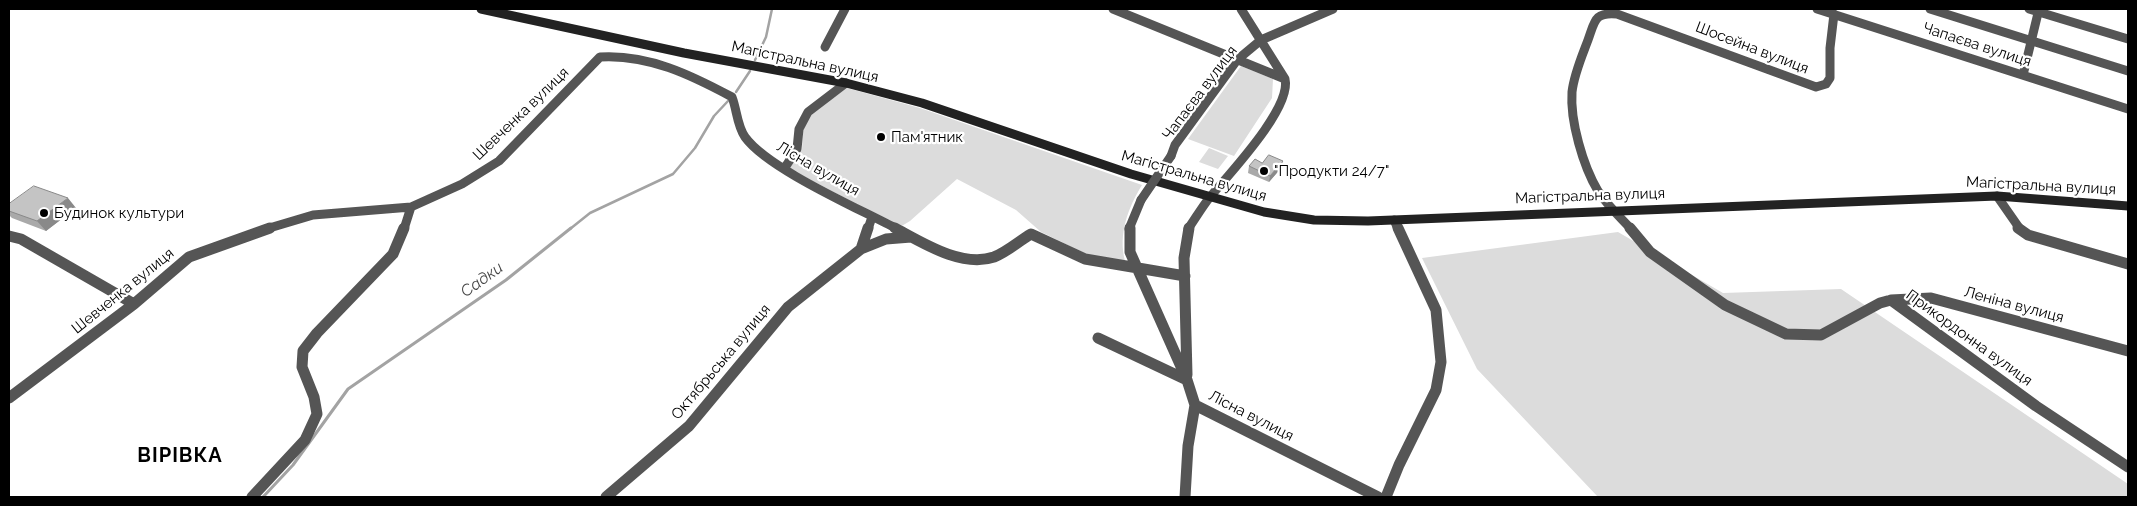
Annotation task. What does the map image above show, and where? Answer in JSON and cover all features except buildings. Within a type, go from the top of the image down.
[{"type":"main road","name":"Магістральна вулиця","points":[[481,9],[684,53],[846,83],[922,103],[1209,198],[1264,212],[1314,220],[1394,220],[1997,196],[2128,206]]},
{"type":"street","points":[[825,47],[845,9]]},
{"type":"street","points":[[1113,9],[1285,79]]},
{"type":"street","points":[[1098,338],[1187,380],[1184,258],[1188,230],[1209,198],[1232,174],[1279,108],[1287,88],[1285,79],[1241,9]]},
{"type":"street","name":"Чапаєва вулиця","points":[[1187,380],[1136,268],[1130,252],[1128,232],[1141,200],[1171,156],[1175,145],[1238,60],[1261,40],[1333,9]]},
{"type":"street","name":"Чапаєва вулиця","points":[[1817,9],[1839,13],[2128,109]]},
{"type":"street","points":[[1930,9],[2128,71]]},
{"type":"street","points":[[2029,9],[2038,10],[2128,38]]},
{"type":"street","points":[[2023,75],[2038,10]]},
{"type":"street","name":"Шосейна вулиця","points":[[1612,210],[1599,192],[1583,162],[1572,92],[1579,63],[1596,18],[1604,13],[1617,14],[1816,87],[1826,84],[1830,78],[1830,48],[1839,13]]},
{"type":"street","name":"Лісна вулиця","points":[[600,57],[616,54],[648,61],[688,75],[732,97],[739,114],[743,133],[764,154],[784,169],[932,248],[964,258],[982,260],[996,256],[1031,234],[1085,259],[1136,268]]},
{"type":"street","name":"Шевченка вулиця","points":[[9,398],[134,304],[189,257],[250,234],[313,216],[411,207],[474,178],[499,161],[600,57]]},
{"type":"street","points":[[784,169],[797,149],[799,129],[808,112],[846,83]]},
{"type":"street","points":[[1997,196],[2018,228],[2028,235],[2128,264]]},
{"type":"street","points":[[252,497],[305,440],[317,414],[314,397],[302,367],[303,351],[317,332],[393,254],[402,239],[411,207]]},
{"type":"street","name":"Прикордонна вулиця","points":[[1612,210],[1650,252],[1725,304],[1786,334],[1821,335],[1880,303],[1891,300],[2036,406],[2128,467]]},
{"type":"street","points":[[861,250],[872,217]]},
{"type":"street","points":[[1386,497],[1399,465],[1436,390],[1441,362],[1436,310],[1394,220]]},
{"type":"street","points":[[9,236],[21,239],[134,304]]},
{"type":"street","name":"Октябрьська вулиця","points":[[606,497],[689,426],[788,307],[828,273],[861,250],[886,239],[912,237]]},
{"type":"street","points":[[1136,268],[1185,276]]},
{"type":"street","name":"Леніна вулиця","points":[[1891,300],[1931,298],[2128,351]]},
{"type":"street","name":"Лісна вулиця","points":[[1187,380],[1196,405],[1378,497]]},
{"type":"street","points":[[1186,497],[1188,446],[1196,405]]},
{"type":"shaded area","points":[[1241,66],[1273,79],[1272,98],[1234,156],[1188,139]]},
{"type":"shaded area","points":[[847,88],[920,108],[1142,185],[1132,203],[1126,222],[1123,241],[1125,261],[1088,255],[1041,232],[1016,210],[957,179],[910,221],[900,227],[792,170],[789,166],[802,150],[803,130],[810,114]]},
{"type":"shaded area","points":[[1209,148],[1228,156],[1218,169],[1199,162]]},
{"type":"shaded area","points":[[1618,232],[1723,293],[1841,289],[2128,484],[2128,497],[1598,497],[1477,369],[1422,258]]},
{"type":"waterway","name":"Садки","points":[[755,60],[766,37],[772,9]]},
{"type":"waterway","name":"Садки","points":[[736,92],[750,71]]},
{"type":"waterway","name":"Садки","points":[[570,229],[590,213],[673,174],[695,148],[714,116],[728,101]]},
{"type":"waterway","name":"Садки","points":[[263,497],[293,465],[348,389],[506,280],[571,228]]},
{"type":"place","name":"Пам'ятник","points":[[881,137]]},
{"type":"place","name":"\"Продукти 24/7\"","points":[[1264,171]]},
{"type":"place","name":"Будинок культури","points":[[44,213]]},
{"type":"district","name":"ВІРІВКА","points":[[180,456]]}]
